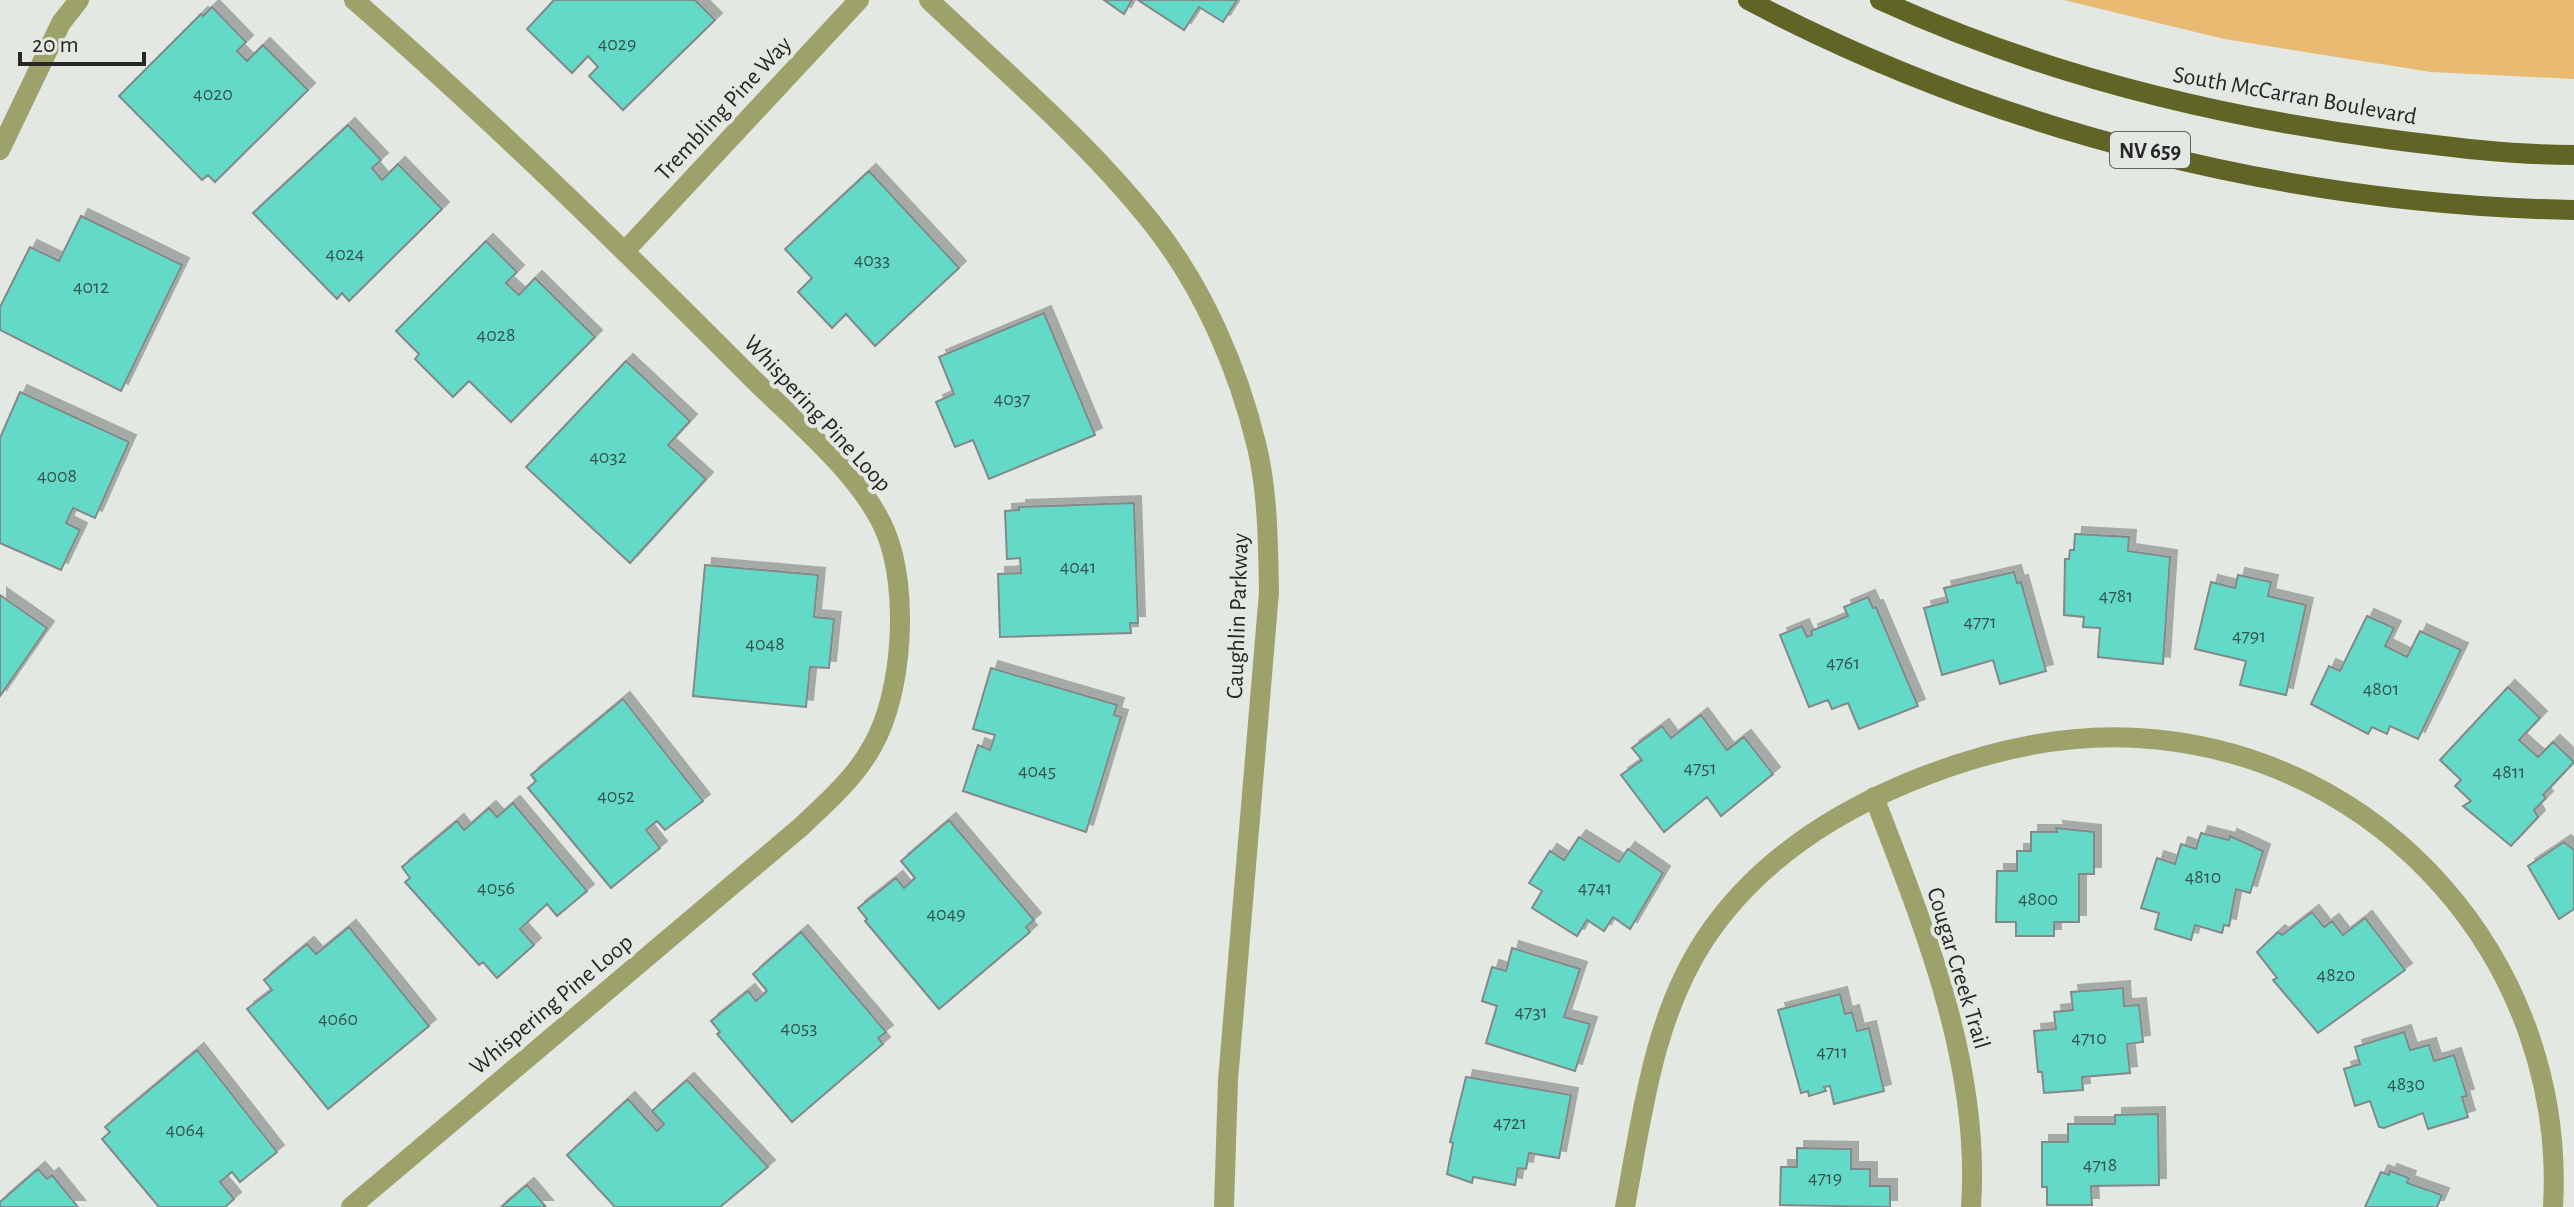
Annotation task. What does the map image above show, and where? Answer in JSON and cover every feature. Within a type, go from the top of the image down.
[{"type":"main road","name":"NV 659","points":[[1748,0],[1795,25],[1930,82],[2081,133],[2225,168],[2366,195],[2513,209],[2574,210]]},
{"type":"main road","name":"South McCarran Boulevard","points":[[1880,0],[2008,52],[2215,112],[2316,130],[2470,150],[2574,155]]},
{"type":"street","points":[[0,150],[61,23],[79,0]]},
{"type":"street","name":"Whispering Pine Loop","points":[[351,1207],[802,826],[854,774],[873,745],[886,713],[897,658],[898,595],[891,546],[879,519],[824,451],[625,251],[354,0]]},
{"type":"street","name":"Trembling Pine Way","points":[[625,251],[859,0]]},
{"type":"street","name":"Caughlin Parkway","points":[[929,0],[1053,118],[1153,224],[1188,275],[1214,325],[1237,381],[1257,449],[1268,533],[1269,592],[1228,1080],[1224,1207]]},
{"type":"street","points":[[1625,1207],[1648,1080],[1662,1030],[1681,984],[1704,940],[1736,898],[1769,864],[1808,834],[1874,797],[1931,773],[1994,753],[2068,739],[2138,738],[2198,746],[2266,765],[2331,795],[2389,836],[2441,882],[2482,936],[2509,985],[2539,1057],[2551,1122],[2553,1207]]},
{"type":"street","name":"Cougar Creek Trail","points":[[1874,797],[1952,1022],[1964,1071],[1973,1180],[1971,1207]]},
{"type":"shaded area","points":[[2064,0],[2574,0],[2574,79],[2431,72],[2224,39]]},
{"type":"building","points":[[554,0],[695,0],[715,20],[623,110],[589,76],[598,67],[588,56],[572,73],[527,29]]},
{"type":"building","points":[[1104,0],[1132,0],[1124,14]]},
{"type":"building","points":[[1138,0],[1237,0],[1223,22],[1199,7],[1184,30]]},
{"type":"building","points":[[212,7],[246,42],[237,51],[247,61],[263,45],[308,90],[215,182],[208,175],[202,180],[119,96],[201,14],[203,16]]},
{"type":"building","points":[[348,125],[381,160],[372,168],[382,180],[398,164],[442,209],[349,301],[342,293],[337,299],[253,213]]},
{"type":"building","points":[[869,171],[959,268],[875,346],[846,314],[832,328],[798,292],[812,278],[785,249]]},
{"type":"building","points":[[81,216],[182,265],[121,391],[0,330],[0,307],[30,247],[59,261]]},
{"type":"building","points":[[486,241],[517,272],[506,283],[519,295],[535,278],[595,337],[511,422],[469,381],[453,397],[415,359],[419,354],[396,331]]},
{"type":"building","points":[[1044,313],[1095,435],[989,479],[973,440],[955,447],[936,402],[954,394],[939,357]]},
{"type":"building","points":[[626,361],[690,421],[668,445],[706,479],[630,563],[526,467]]},
{"type":"building","points":[[20,392],[129,442],[95,518],[73,508],[66,523],[80,530],[61,570],[0,543],[0,438]]},
{"type":"building","points":[[1134,503],[1138,623],[1130,623],[1131,633],[1000,637],[998,574],[1021,573],[1020,558],[1007,559],[1005,511],[1019,510],[1019,507]]},
{"type":"building","points":[[2075,534],[2129,537],[2128,551],[2170,557],[2163,664],[2098,657],[2100,628],[2083,627],[2084,617],[2064,615],[2065,559],[2069,559],[2070,550],[2074,550]]},
{"type":"building","points":[[705,565],[818,575],[814,617],[834,619],[829,668],[810,667],[806,707],[693,696]]},
{"type":"building","points":[[2014,572],[2017,583],[2021,582],[2046,671],[2000,684],[1993,660],[1942,675],[1924,608],[1948,602],[1944,588]]},
{"type":"building","points":[[2238,575],[2271,582],[2268,596],[2306,605],[2286,695],[2240,685],[2246,661],[2195,649],[2211,582],[2235,588]]},
{"type":"building","points":[[0,595],[47,628],[0,696]]},
{"type":"building","points":[[1868,597],[1873,608],[1876,607],[1918,706],[1859,729],[1848,703],[1832,709],[1828,700],[1809,707],[1780,635],[1802,626],[1807,637],[1812,635],[1811,631],[1848,616],[1844,607]]},
{"type":"building","points":[[2367,616],[2394,628],[2385,646],[2407,657],[2420,631],[2461,650],[2418,739],[2390,726],[2387,734],[2372,727],[2368,734],[2311,704],[2329,666],[2340,671]]},
{"type":"building","points":[[991,668],[1117,705],[1114,715],[1121,717],[1086,832],[963,791],[978,745],[990,750],[995,735],[973,729]]},
{"type":"building","points":[[2508,687],[2540,718],[2519,740],[2538,757],[2553,742],[2574,762],[2543,795],[2546,798],[2534,810],[2538,817],[2511,846],[2463,806],[2471,801],[2455,786],[2461,780],[2440,760]]},
{"type":"building","points":[[623,699],[703,801],[665,830],[657,821],[646,830],[660,848],[611,888],[528,788],[536,781],[531,775]]},
{"type":"building","points":[[1701,715],[1727,750],[1744,737],[1773,774],[1721,816],[1707,797],[1664,832],[1621,775],[1642,760],[1632,748],[1662,726],[1671,738]]},
{"type":"building","points":[[513,803],[587,891],[557,916],[547,904],[520,929],[534,945],[497,978],[483,962],[479,965],[405,882],[410,878],[402,867],[457,821],[464,830],[489,808],[497,817]]},
{"type":"building","points":[[949,820],[1034,920],[1026,927],[1030,932],[939,1009],[865,921],[867,919],[858,908],[896,878],[904,888],[915,878],[901,861]]},
{"type":"building","points":[[2056,828],[2094,832],[2094,874],[2079,874],[2079,922],[2054,922],[2054,936],[2016,936],[2016,922],[1996,922],[1997,871],[2017,871],[2017,851],[2031,851],[2031,832],[2057,832]]},
{"type":"building","points":[[2201,833],[2229,840],[2230,836],[2263,851],[2250,893],[2236,889],[2229,926],[2224,925],[2222,933],[2195,925],[2191,940],[2155,929],[2159,913],[2141,908],[2157,858],[2175,864],[2181,844],[2196,849]]},
{"type":"building","points":[[1579,837],[1619,862],[1628,849],[1663,873],[1630,929],[1613,917],[1604,931],[1587,920],[1577,936],[1532,908],[1542,891],[1529,883],[1550,851],[1564,860]]},
{"type":"building","points":[[2564,842],[2574,850],[2574,909],[2559,919],[2528,866]]},
{"type":"building","points":[[2312,912],[2324,927],[2332,921],[2343,935],[2365,918],[2405,970],[2318,1033],[2273,980],[2277,978],[2257,952],[2278,932],[2282,935]]},
{"type":"building","points":[[349,927],[429,1026],[328,1109],[247,1009],[272,990],[264,980],[307,944],[316,954]]},
{"type":"building","points":[[801,932],[886,1032],[878,1038],[883,1044],[792,1122],[717,1034],[720,1032],[711,1021],[748,991],[756,1001],[767,991],[753,974]]},
{"type":"building","points":[[1512,948],[1580,969],[1564,1017],[1590,1024],[1575,1071],[1486,1043],[1497,1006],[1482,1001],[1492,967],[1506,971]]},
{"type":"building","points":[[2123,988],[2124,1006],[2139,1005],[2143,1042],[2127,1044],[2130,1073],[2082,1077],[2083,1090],[2044,1093],[2042,1072],[2038,1072],[2034,1031],[2056,1029],[2054,1012],[2073,1010],[2071,992]]},
{"type":"building","points":[[1840,994],[1845,1014],[1852,1012],[1857,1031],[1869,1028],[1884,1091],[1834,1104],[1830,1086],[1824,1087],[1826,1091],[1809,1096],[1808,1091],[1801,1093],[1778,1010]]},
{"type":"building","points":[[2404,1032],[2410,1050],[2429,1045],[2434,1061],[2454,1055],[2467,1096],[2462,1097],[2468,1117],[2428,1129],[2423,1113],[2384,1128],[2379,1127],[2370,1101],[2355,1106],[2344,1069],[2360,1064],[2355,1047]]},
{"type":"building","points":[[197,1050],[277,1152],[240,1182],[232,1172],[220,1182],[234,1199],[225,1207],[159,1207],[102,1139],[110,1132],[105,1127]]},
{"type":"building","points":[[1466,1077],[1571,1095],[1559,1158],[1529,1153],[1526,1169],[1518,1168],[1515,1185],[1473,1177],[1472,1183],[1447,1174],[1453,1143],[1450,1142]]},
{"type":"building","points":[[687,1080],[768,1167],[720,1207],[615,1207],[567,1155],[628,1099],[657,1131],[664,1124],[652,1111]]},
{"type":"building","points":[[2158,1114],[2159,1185],[2091,1186],[2092,1205],[2047,1205],[2047,1187],[2042,1187],[2042,1142],[2068,1142],[2068,1124],[2115,1124],[2115,1115]]},
{"type":"building","points":[[1797,1148],[1851,1149],[1851,1169],[1870,1169],[1870,1186],[1890,1186],[1890,1207],[1780,1205],[1781,1167],[1797,1167]]},
{"type":"building","points":[[38,1169],[47,1179],[52,1175],[78,1207],[0,1207],[0,1202]]},
{"type":"building","points":[[2390,1171],[2409,1178],[2407,1183],[2442,1195],[2437,1207],[2365,1207],[2381,1172],[2389,1175]]},
{"type":"building","points":[[527,1185],[546,1207],[501,1207]]}]
